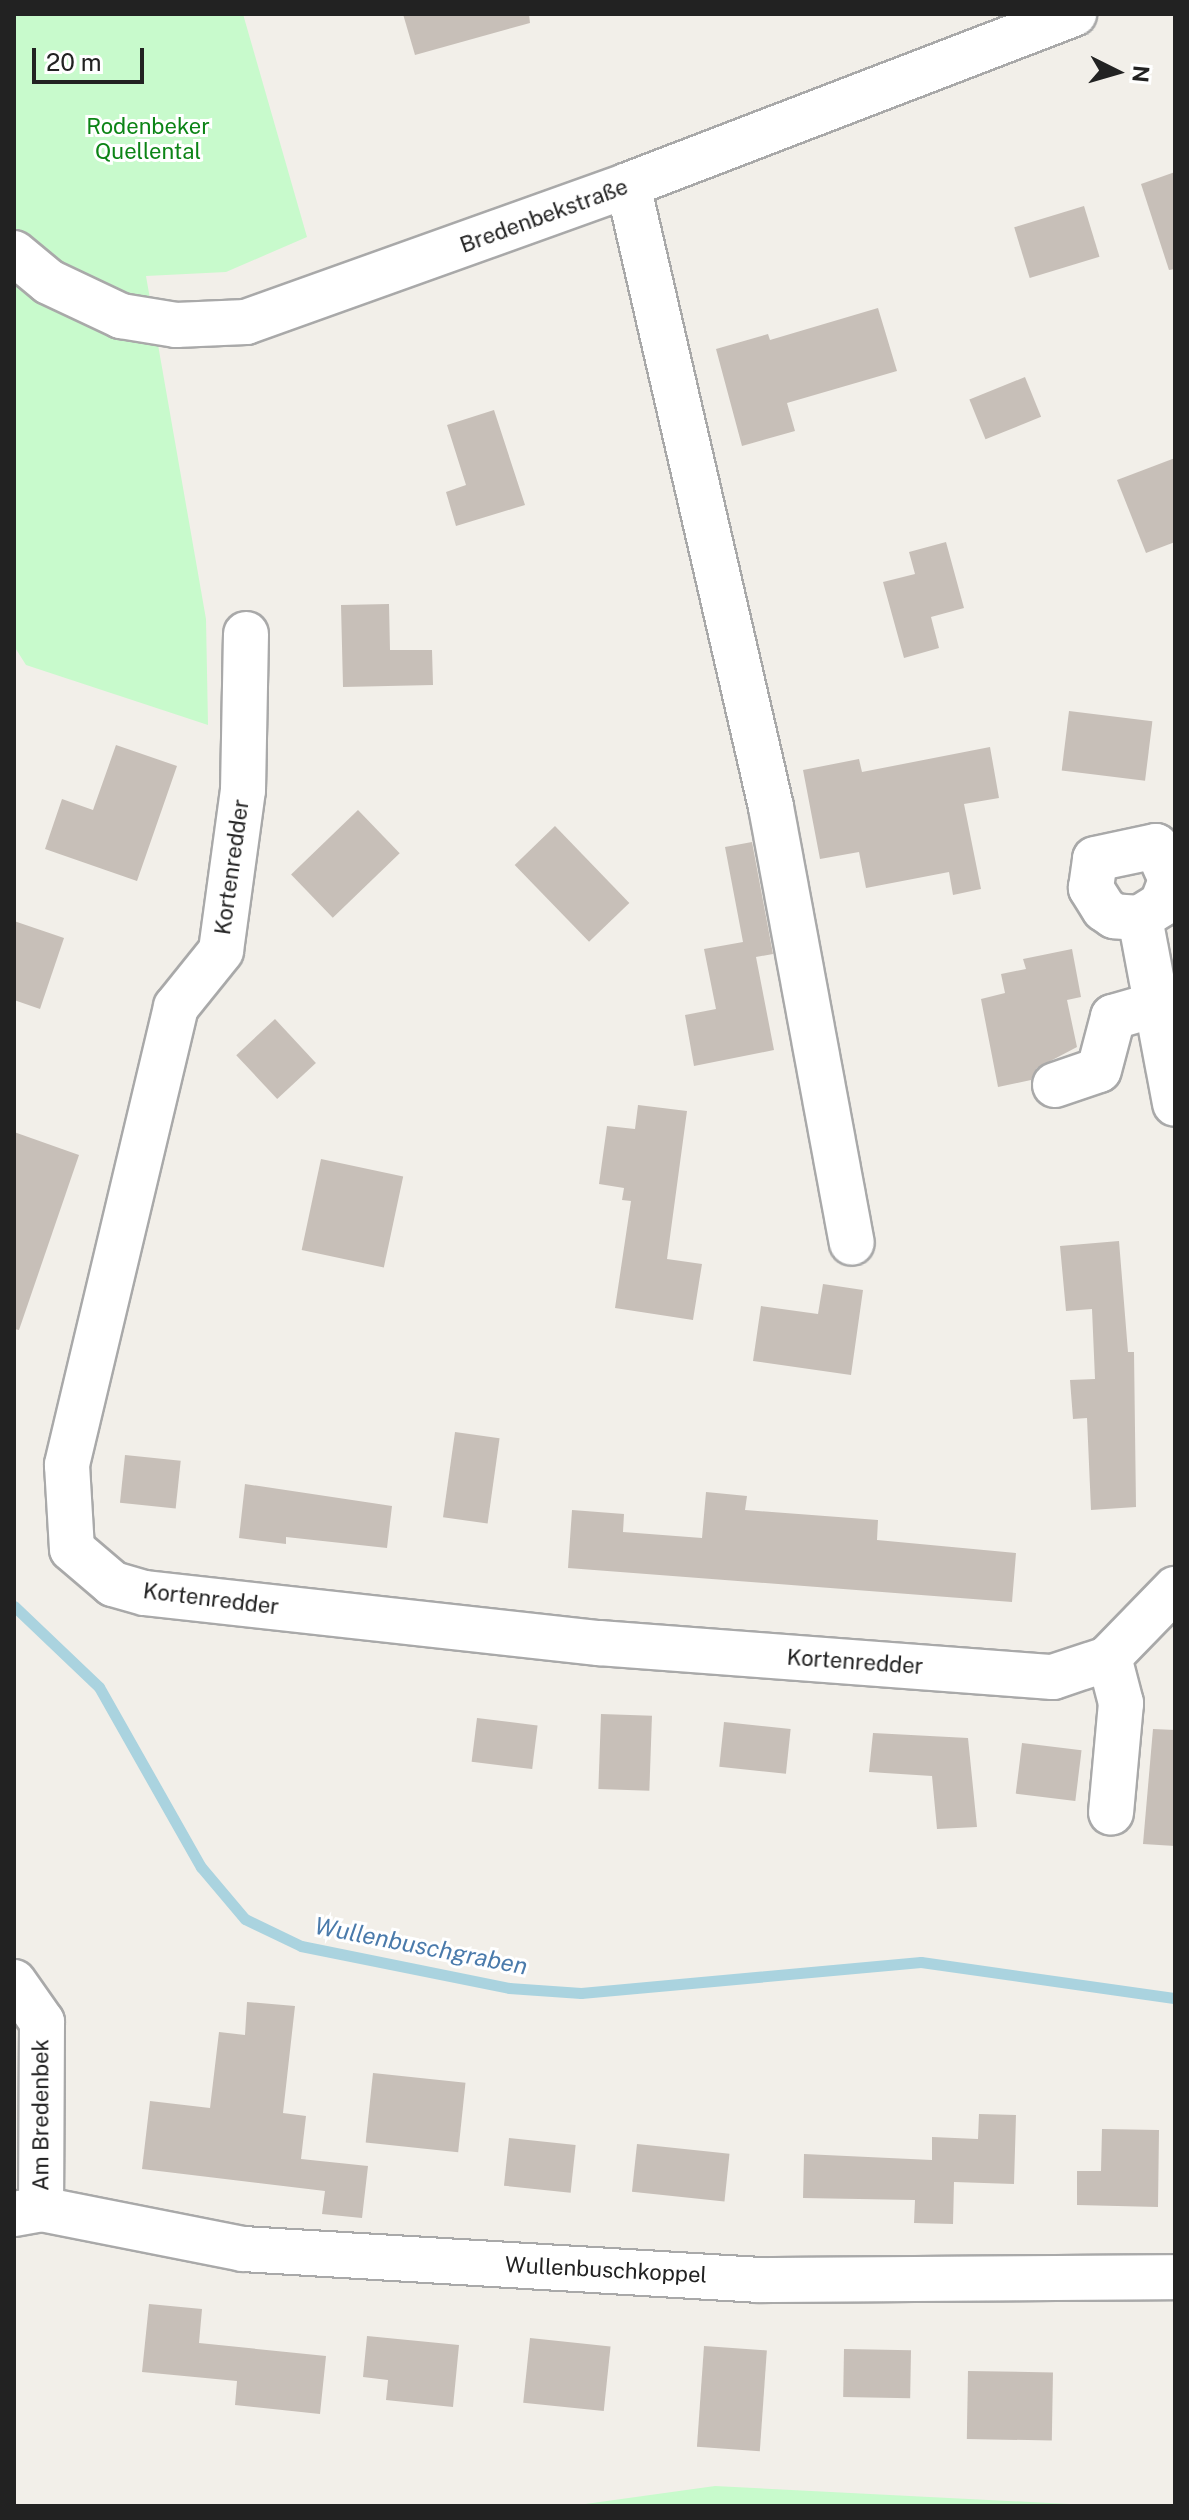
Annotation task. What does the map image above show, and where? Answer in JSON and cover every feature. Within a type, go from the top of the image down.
[{"type":"street","name":"Bredenbekstraße","points":[[14,253],[49,282],[121,316],[176,325],[246,322],[628,185],[1074,14]]},
{"type":"street","points":[[628,185],[771,807],[852,1243]]},
{"type":"street","name":"Kortenredder","points":[[246,634],[243,790],[221,951],[176,1007],[67,1465],[72,1549],[113,1584],[145,1593],[599,1643],[1053,1677],[1109,1657],[1175,1589]]},
{"type":"street","points":[[1140,918],[1175,1104]]},
{"type":"street","points":[[1055,1085],[1099,1070],[1113,1017],[1158,1004]]},
{"type":"street","points":[[1109,1657],[1121,1703],[1111,1813]]},
{"type":"street","name":"Am Bredenbek","points":[[14,1982],[42,2022],[27,2212]]},
{"type":"street","name":"Wullenbuschkoppel","points":[[27,2212],[243,2249],[760,2280],[1175,2277]]},
{"type":"green space","name":"Rodenbeker Quellental","points":[[14,14],[243,14],[307,237],[226,272],[146,276],[206,619],[208,725],[26,665],[14,646]]},
{"type":"green space","points":[[715,2486],[1109,2506],[571,2506]]},
{"type":"building","points":[[403,14],[529,14],[530,23],[415,55]]},
{"type":"building","points":[[1175,172],[1175,269],[1169,270],[1141,184]]},
{"type":"building","points":[[1084,206],[1099,257],[1030,278],[1014,227]]},
{"type":"building","points":[[878,308],[897,371],[787,403],[795,431],[742,446],[716,349],[768,334],[770,340]]},
{"type":"building","points":[[1025,377],[1041,417],[985,439],[969,399]]},
{"type":"building","points":[[494,410],[525,505],[456,526],[446,492],[466,485],[447,425]]},
{"type":"building","points":[[1175,458],[1175,542],[1146,553],[1117,480]]},
{"type":"building","points":[[946,542],[964,608],[931,617],[939,648],[904,658],[883,582],[915,574],[909,552]]},
{"type":"building","points":[[389,604],[390,650],[432,650],[433,685],[343,687],[341,605]]},
{"type":"building","points":[[1069,711],[1152,721],[1145,781],[1062,771]]},
{"type":"building","points":[[116,745],[177,766],[137,881],[45,849],[62,799],[93,810]]},
{"type":"building","points":[[990,747],[999,798],[964,804],[981,889],[953,895],[949,872],[866,888],[859,852],[820,859],[803,770],[859,759],[862,772]]},
{"type":"building","points":[[358,810],[400,853],[333,918],[291,875]]},
{"type":"building","points":[[555,826],[629,903],[589,942],[515,865]]},
{"type":"building","points":[[752,842],[773,954],[756,957],[774,1050],[694,1066],[685,1015],[716,1009],[704,949],[743,942],[725,847]]},
{"type":"building","points":[[14,921],[64,938],[40,1009],[14,1000]]},
{"type":"building","points":[[1072,949],[1081,997],[1067,1000],[1077,1047],[1037,1068],[1031,1080],[998,1087],[981,999],[1005,993],[1001,974],[1026,969],[1023,959]]},
{"type":"building","points":[[275,1019],[316,1063],[277,1099],[236,1055]]},
{"type":"building","points":[[638,1105],[687,1111],[667,1259],[702,1264],[693,1320],[615,1308],[631,1201],[622,1200],[624,1188],[599,1184],[607,1126],[635,1129]]},
{"type":"building","points":[[14,1132],[79,1155],[19,1330],[14,1329]]},
{"type":"building","points":[[321,1159],[403,1176],[384,1267],[302,1250]]},
{"type":"building","points":[[1119,1241],[1128,1352],[1134,1352],[1136,1507],[1091,1510],[1087,1418],[1073,1419],[1070,1380],[1095,1379],[1092,1309],[1066,1311],[1060,1246]]},
{"type":"building","points":[[823,1284],[863,1290],[851,1375],[753,1361],[761,1306],[818,1314]]},
{"type":"building","points":[[455,1432],[500,1438],[488,1523],[443,1517]]},
{"type":"building","points":[[125,1455],[181,1461],[176,1509],[120,1503]]},
{"type":"building","points":[[245,1484],[392,1506],[387,1548],[286,1537],[286,1544],[239,1538]]},
{"type":"building","points":[[706,1492],[747,1496],[745,1510],[878,1520],[877,1540],[1016,1553],[1012,1602],[568,1568],[572,1510],[624,1514],[623,1532],[702,1538]]},
{"type":"building","points":[[601,1714],[652,1716],[649,1791],[598,1789]]},
{"type":"building","points":[[477,1718],[538,1725],[532,1769],[472,1762]]},
{"type":"building","points":[[724,1722],[791,1729],[786,1774],[719,1767]]},
{"type":"building","points":[[1153,1729],[1175,1730],[1175,1846],[1143,1844]]},
{"type":"building","points":[[873,1733],[968,1738],[977,1827],[937,1829],[932,1776],[869,1772]]},
{"type":"building","points":[[1022,1743],[1082,1750],[1075,1801],[1016,1794]]},
{"type":"building","points":[[247,2002],[295,2006],[283,2113],[306,2116],[301,2159],[368,2166],[362,2218],[322,2214],[325,2191],[142,2169],[150,2101],[210,2108],[219,2032],[245,2035]]},
{"type":"building","points":[[373,2073],[465,2083],[458,2152],[366,2143]]},
{"type":"building","points":[[979,2114],[1016,2115],[1014,2184],[954,2182],[953,2224],[914,2223],[915,2200],[803,2198],[804,2154],[932,2160],[932,2137],[978,2139]]},
{"type":"building","points":[[1102,2129],[1159,2130],[1158,2207],[1077,2205],[1077,2171],[1101,2171]]},
{"type":"building","points":[[509,2138],[576,2145],[571,2193],[504,2186]]},
{"type":"building","points":[[637,2144],[729,2154],[724,2201],[632,2192]]},
{"type":"building","points":[[149,2304],[202,2309],[199,2343],[326,2356],[320,2414],[235,2405],[237,2381],[142,2372]]},
{"type":"building","points":[[367,2336],[459,2345],[453,2407],[386,2400],[388,2380],[363,2377]]},
{"type":"building","points":[[530,2338],[611,2346],[604,2411],[523,2403]]},
{"type":"building","points":[[704,2346],[767,2350],[760,2451],[697,2447]]},
{"type":"building","points":[[844,2349],[911,2350],[910,2398],[843,2397]]},
{"type":"building","points":[[968,2371],[1053,2372],[1052,2440],[967,2439]]},
{"type":"waterway","name":"Wullenbuschgraben","points":[[14,1606],[99,1687],[201,1867],[245,1919],[301,1946],[509,1988],[581,1993],[921,1962],[1175,1998]]}]
